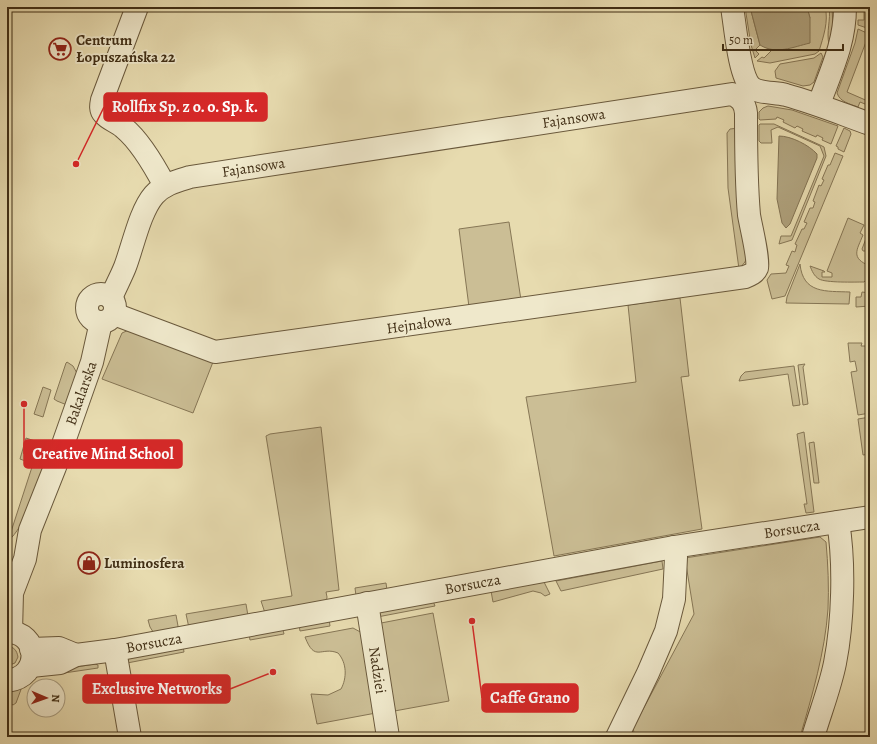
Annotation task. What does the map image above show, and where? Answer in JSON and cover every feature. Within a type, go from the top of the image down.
[{"type":"street","points":[[137,7],[102,100],[101,109],[106,116],[124,128],[133,137],[151,161],[165,186]]},
{"type":"street","points":[[732,7],[743,72],[750,86],[759,90],[819,104],[870,124]]},
{"type":"street","points":[[819,104],[841,45],[844,29],[844,7]]},
{"type":"street","name":"Fajansowa","points":[[206,174],[732,94],[741,100],[745,105],[746,183],[757,268],[754,272],[745,277],[730,280]]},
{"type":"street","name":"Bakalarska","points":[[9,632],[12,593],[25,559],[30,530],[55,468],[108,311],[147,205],[154,195],[170,183],[206,174]]},
{"type":"street","name":"Hejnałowa","points":[[108,311],[214,352],[730,280]]},
{"type":"street","name":"Borsucza","points":[[31,657],[59,648],[76,655],[114,650],[674,547],[870,518]]},
{"type":"street","points":[[813,737],[835,664],[841,614],[841,558],[838,522]]},
{"type":"street","name":"Bakalarska","points":[[7,562],[16,542],[30,530]]},
{"type":"street","points":[[617,737],[648,673],[666,631],[674,599],[676,557],[674,547]]},
{"type":"street","name":"Nadziei","points":[[367,603],[388,737]]},
{"type":"street","points":[[7,681],[22,677],[31,657],[28,643],[24,637],[9,632]]},
{"type":"street","points":[[114,650],[130,737]]},
{"type":"shaded area","points":[[745,7],[750,7],[760,45],[755,50],[759,54],[755,58],[751,45]]},
{"type":"shaded area","points":[[750,7],[807,7],[810,18],[810,43],[778,50],[766,48],[760,45]]},
{"type":"shaded area","points":[[807,7],[825,7],[826,24],[819,51],[815,54],[770,63],[757,61],[762,57],[764,58],[772,50],[783,50],[810,18]]},
{"type":"shaded area","points":[[829,7],[832,7],[833,27],[829,44],[828,35]]},
{"type":"shaded area","points":[[864,7],[870,7],[870,29],[858,25],[858,20],[864,20]]},
{"type":"shaded area","points":[[858,29],[869,34],[847,92],[870,102],[870,106],[860,102],[858,107],[840,99],[837,93],[855,43]]},
{"type":"shaded area","points":[[821,53],[823,57],[814,82],[810,85],[803,86],[776,78],[775,71],[780,64],[814,58]]},
{"type":"shaded area","points":[[768,106],[792,110],[838,126],[831,144],[822,140],[823,138],[817,135],[816,137],[802,131],[803,129],[797,126],[795,128],[783,122],[784,120],[777,117],[776,119],[760,120],[759,112]]},
{"type":"shaded area","points":[[760,124],[774,124],[820,145],[824,147],[826,156],[792,240],[779,244],[781,236],[791,236],[824,156],[820,146],[778,127],[771,130],[772,143],[761,143],[759,141]]},
{"type":"shaded area","points":[[739,128],[747,256],[745,262],[739,269],[728,188],[727,133],[730,129]]},
{"type":"shaded area","points":[[844,128],[850,131],[851,134],[844,152],[836,146]]},
{"type":"shaded area","points":[[779,136],[784,136],[800,142],[817,154],[817,158],[790,224],[786,228],[782,223],[777,199]]},
{"type":"shaded area","points":[[835,153],[843,156],[785,296],[772,299],[767,280],[771,274],[786,273],[789,266],[786,265],[792,251],[795,252],[797,245],[795,244],[802,229],[804,229],[807,223],[804,222],[810,208],[813,208],[815,202],[813,201],[819,185],[821,186],[824,180],[822,179]]},
{"type":"shaded area","points":[[848,218],[864,225],[860,233],[863,235],[857,249],[857,257],[870,266],[870,282],[828,281],[819,279],[812,272],[810,266],[824,271],[825,272],[822,272],[822,277],[832,277],[832,273],[827,271]]},
{"type":"shaded area","points":[[509,222],[521,300],[469,307],[459,229]]},
{"type":"shaded area","points":[[870,228],[870,254],[868,251],[863,251],[862,249]]},
{"type":"shaded area","points":[[800,264],[802,274],[811,286],[824,291],[850,292],[849,304],[786,303]]},
{"type":"shaded area","points":[[862,292],[870,293],[870,306],[856,307],[856,297],[861,297]]},
{"type":"shaded area","points":[[680,298],[689,376],[681,377],[702,529],[554,556],[526,397],[636,382],[628,305]]},
{"type":"shaded area","points":[[131,329],[213,362],[193,413],[102,379],[122,333]]},
{"type":"shaded area","points":[[848,343],[862,343],[861,346],[870,346],[870,413],[858,415],[851,372],[857,371],[855,361],[850,362]]},
{"type":"shaded area","points":[[67,362],[73,366],[78,375],[67,405],[54,399]]},
{"type":"shaded area","points":[[805,364],[803,367],[808,404],[803,405],[798,365]]},
{"type":"shaded area","points":[[794,366],[800,405],[793,406],[788,374],[739,381],[745,372]]},
{"type":"shaded area","points":[[43,387],[51,390],[43,417],[34,414]]},
{"type":"shaded area","points":[[870,417],[870,454],[863,455],[858,419]]},
{"type":"shaded area","points":[[321,427],[339,590],[326,592],[326,604],[265,613],[261,601],[292,596],[266,436],[270,434]]},
{"type":"shaded area","points":[[804,432],[814,512],[806,513],[804,504],[807,504],[797,434]]},
{"type":"shaded area","points":[[26,438],[35,441],[28,462],[20,459]]},
{"type":"shaded area","points":[[814,442],[819,483],[814,483],[809,443]]},
{"type":"shaded area","points":[[33,464],[45,467],[25,517],[14,535],[8,541]]},
{"type":"shaded area","points":[[820,537],[826,542],[827,550],[828,609],[824,641],[817,674],[800,737],[635,737],[633,728],[694,614],[685,558]]},
{"type":"shaded area","points":[[662,561],[663,569],[561,591],[556,581]]},
{"type":"shaded area","points":[[544,582],[550,594],[545,596],[541,593],[533,591],[493,602],[491,591]]},
{"type":"shaded area","points":[[386,583],[387,590],[356,596],[355,588]]},
{"type":"shaded area","points":[[433,601],[435,606],[372,618],[373,610]]},
{"type":"shaded area","points":[[246,604],[248,616],[189,628],[186,614]]},
{"type":"shaded area","points":[[433,613],[449,701],[389,712],[376,624]]},
{"type":"shaded area","points":[[176,615],[178,626],[176,631],[155,635],[148,620]]},
{"type":"shaded area","points":[[329,619],[330,626],[300,631],[299,625]]},
{"type":"shaded area","points":[[282,626],[284,634],[250,640],[249,634]]},
{"type":"shaded area","points":[[353,628],[364,634],[376,713],[317,724],[311,694],[328,695],[341,689],[345,671],[343,661],[338,653],[332,651],[315,652],[305,637]]},
{"type":"shaded area","points":[[183,646],[184,652],[122,664],[122,657]]},
{"type":"shaded area","points":[[7,647],[12,647],[15,649],[18,657],[15,663],[7,666]]},
{"type":"shaded area","points":[[95,664],[98,665],[98,668],[64,673],[70,668]]},
{"type":"shaded area","points":[[23,684],[16,703],[13,705],[7,702],[7,692],[12,688]]},
{"type":"place","name":"Centrum Łopuszańska 22","points":[[60,49]]},
{"type":"place","name":"Rollfix Sp. z o. o. Sp. k.","points":[[76,164]]},
{"type":"place","name":"Creative Mind School","points":[[24,404]]},
{"type":"place","name":"Luminosfera","points":[[89,563]]},
{"type":"place","name":"Caffe Grano","points":[[472,621]]},
{"type":"place","name":"Exclusive Networks","points":[[273,672]]}]
